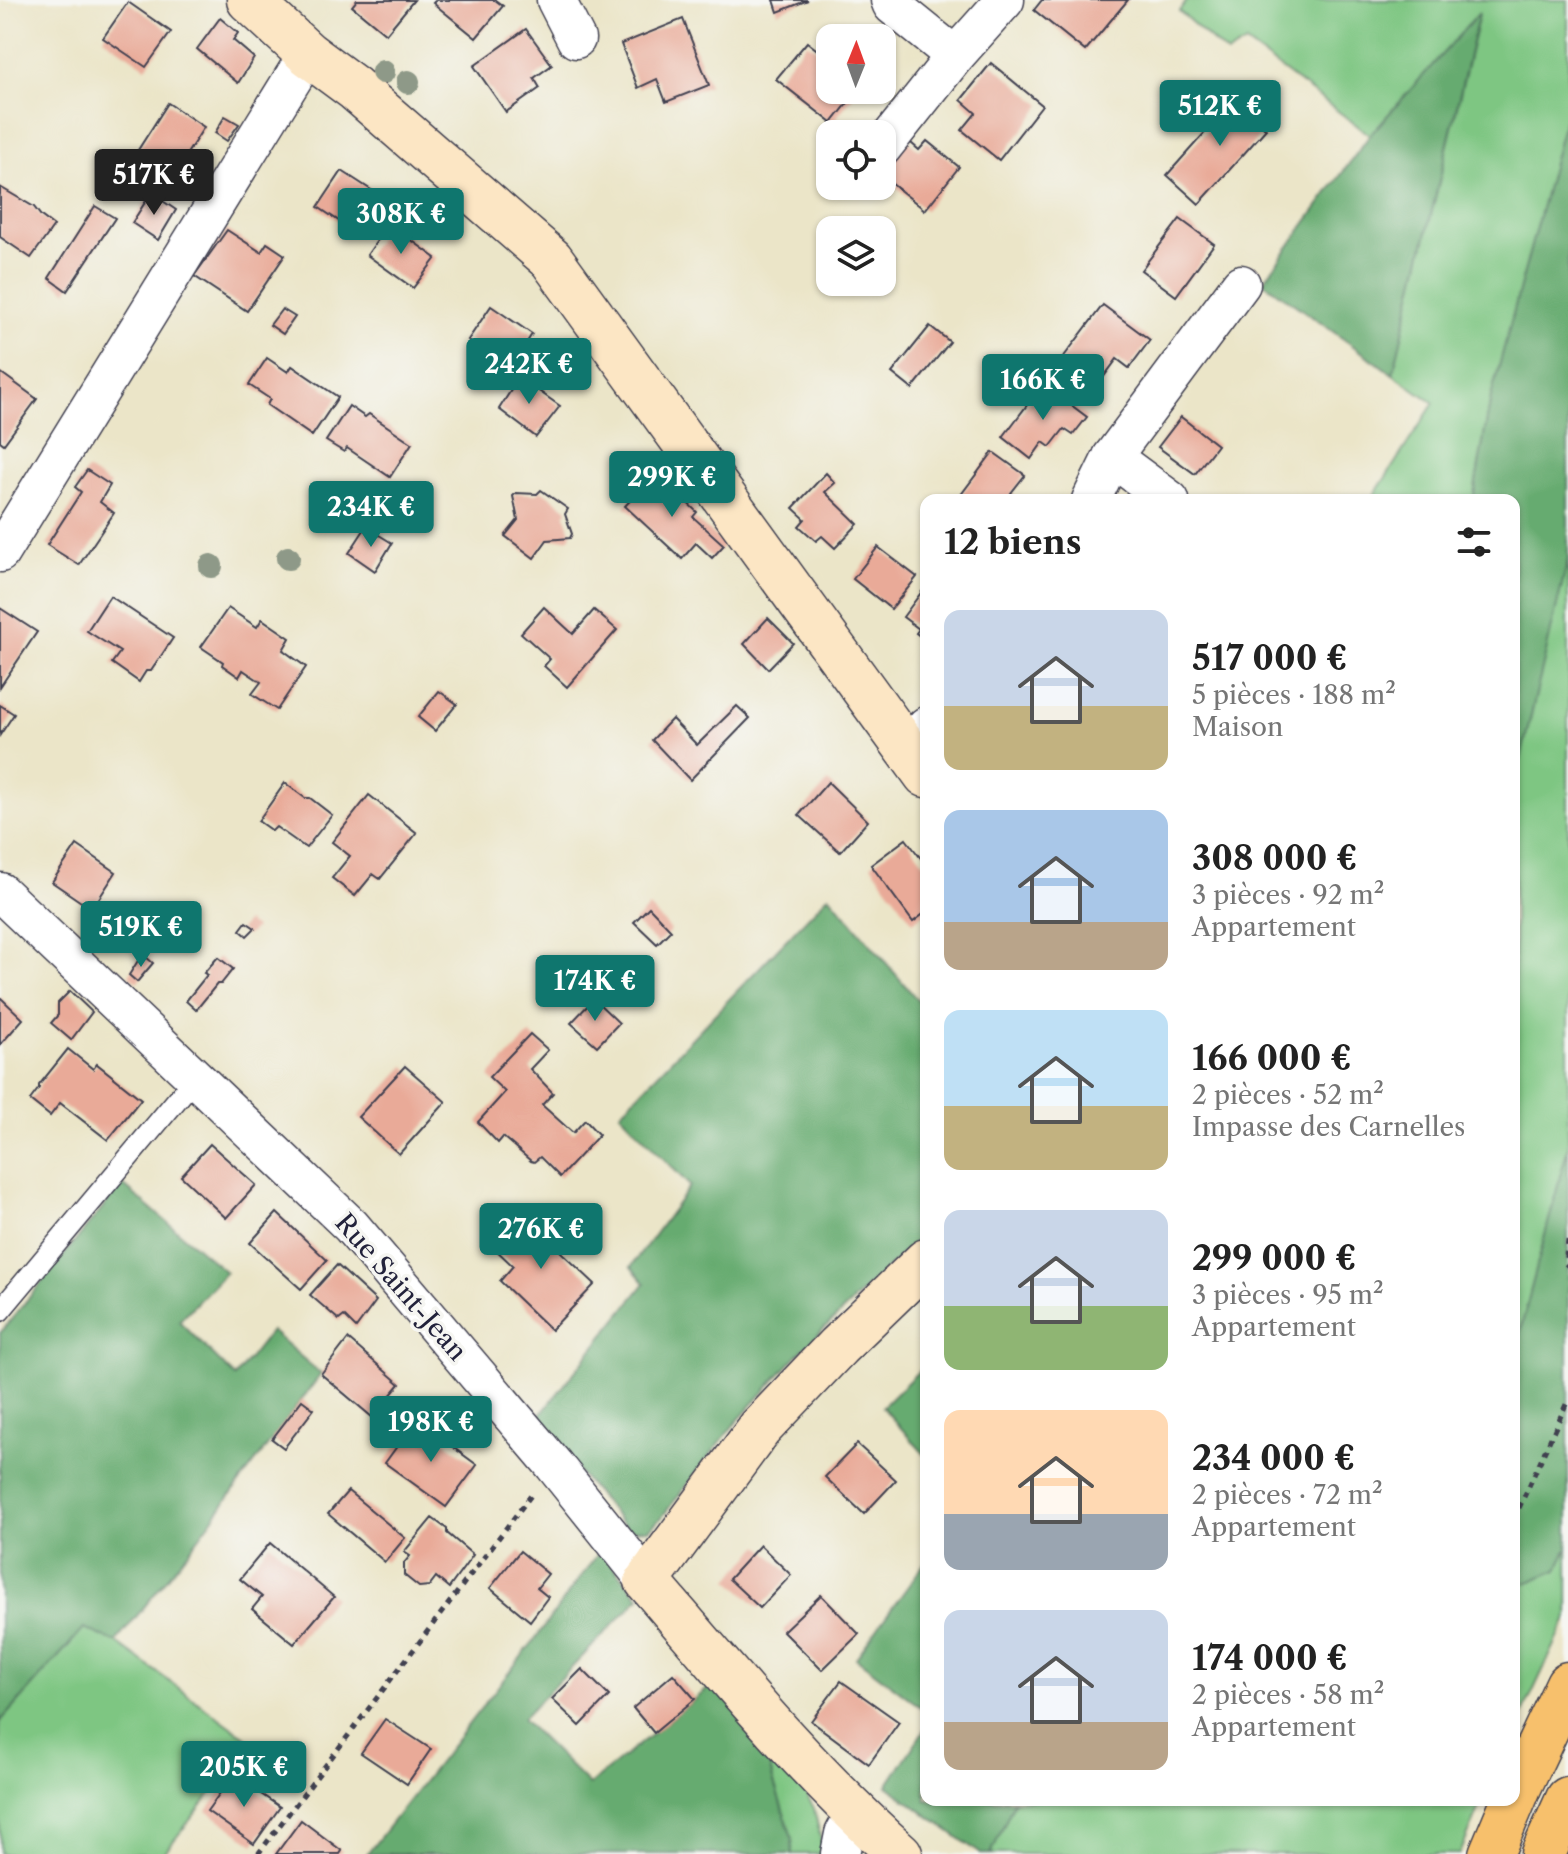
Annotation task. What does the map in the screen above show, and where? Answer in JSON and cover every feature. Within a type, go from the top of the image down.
[{"type":"main road","points":[[1520,1785],[1568,1684]]},
{"type":"main road","points":[[1543,1854],[1568,1799]]},
{"type":"main road","points":[[1491,1854],[1511,1806]]},
{"type":"street","points":[[556,0],[576,39]]},
{"type":"street","points":[[890,0],[892,5],[955,56]]},
{"type":"street","points":[[896,130],[955,56],[1005,0]]},
{"type":"street","points":[[268,6],[308,54],[354,88],[551,259],[920,750]]},
{"type":"street","points":[[0,553],[308,54]]},
{"type":"street","points":[[1094,494],[1112,457],[1241,284]]},
{"type":"street","points":[[1112,457],[1162,494]]},
{"type":"street","name":"Rue Saint-Jean","points":[[0,892],[351,1226],[759,1711],[855,1814],[900,1854]]},
{"type":"street","points":[[647,1581],[760,1428],[838,1346],[920,1267]]},
{"type":"street","points":[[840,1854],[844,1834],[855,1814]]},
{"type":"lane","points":[[0,1311],[196,1077]]},
{"type":"path","points":[[1568,1240],[1565,1263],[1568,1266]]},
{"type":"path","points":[[1520,1506],[1568,1400]]},
{"type":"path","points":[[258,1854],[554,1465]]},
{"type":"green space","points":[[1187,0],[1568,0],[1568,107],[1491,397],[1474,494],[1375,494],[1434,403],[1393,374],[1479,15],[1370,135],[1246,43],[1227,54],[1179,11]]},
{"type":"green space","points":[[1479,13],[1393,374],[1263,282],[1370,135]]},
{"type":"green space","points":[[1568,107],[1568,559],[1520,762],[1520,494],[1474,494],[1491,397]]},
{"type":"green space","points":[[1568,559],[1568,1147],[1520,1332],[1520,762]]},
{"type":"green space","points":[[829,895],[920,1003],[920,1237],[800,1352],[733,1426],[661,1518],[649,1529],[628,1530],[535,1422],[645,1283],[631,1267],[690,1186],[620,1113]]},
{"type":"green space","points":[[1568,1147],[1568,1548],[1557,1570],[1520,1585],[1520,1332]]},
{"type":"green space","points":[[122,1184],[226,1272],[179,1321],[235,1377],[271,1331],[321,1374],[182,1560],[116,1642],[84,1628],[0,1722],[0,1333]]},
{"type":"green space","points":[[920,1370],[920,1449],[882,1407]]},
{"type":"green space","points":[[1568,1548],[1568,1617],[1520,1719],[1520,1585],[1557,1570]]},
{"type":"green space","points":[[600,1551],[640,1597],[522,1719],[589,1785],[715,1683],[761,1729],[773,1780],[792,1838],[793,1854],[367,1854],[532,1643]]},
{"type":"green space","points":[[920,1569],[920,1706],[856,1658]]},
{"type":"green space","points":[[84,1628],[116,1642],[252,1742],[163,1854],[0,1854],[0,1722]]},
{"type":"green space","points":[[920,1736],[920,1806],[1012,1806],[991,1854],[981,1854],[887,1786]]},
{"type":"green space","points":[[766,1750],[799,1782],[814,1808],[824,1854],[793,1854],[792,1838]]},
{"type":"green space","points":[[1012,1806],[1480,1806],[1460,1854],[991,1854]]},
{"type":"building","points":[[357,0],[414,0],[386,34],[352,6]]},
{"type":"building","points":[[436,0],[495,0],[503,6],[476,38],[433,3]]},
{"type":"building","points":[[774,0],[808,0],[778,12]]},
{"type":"building","points":[[1042,0],[1128,0],[1085,51],[1034,10]]},
{"type":"building","points":[[128,2],[171,32],[146,67],[103,38]]},
{"type":"building","points":[[220,18],[238,33],[233,40],[254,58],[238,83],[197,49]]},
{"type":"building","points":[[683,19],[709,85],[666,102],[657,79],[638,88],[621,44]]},
{"type":"building","points":[[526,29],[552,65],[534,78],[540,88],[506,112],[474,66]]},
{"type":"building","points":[[807,42],[816,49],[816,104],[847,104],[834,120],[828,120],[776,79]]},
{"type":"building","points":[[991,63],[1042,105],[999,160],[962,130],[976,113],[961,100]]},
{"type":"building","points":[[1254,92],[1272,109],[1259,122],[1266,129],[1199,204],[1167,175],[1234,100],[1241,106]]},
{"type":"building","points":[[168,103],[204,127],[174,174],[138,150]]},
{"type":"building","points":[[225,116],[239,124],[227,141],[215,133]]},
{"type":"building","points":[[902,135],[919,150],[927,141],[959,167],[925,210],[896,187],[896,142]]},
{"type":"building","points":[[342,171],[379,195],[354,231],[318,207]]},
{"type":"building","points":[[0,187],[34,207],[54,226],[31,258],[0,237]]},
{"type":"building","points":[[151,193],[176,210],[158,240],[132,223]]},
{"type":"building","points":[[95,206],[115,218],[67,291],[49,278]]},
{"type":"building","points":[[1180,219],[1214,244],[1176,296],[1141,270]]},
{"type":"building","points":[[389,224],[436,258],[413,288],[367,255]]},
{"type":"building","points":[[227,230],[261,252],[267,243],[285,255],[247,311],[194,276]]},
{"type":"building","points":[[1103,305],[1150,340],[1129,368],[1117,359],[1094,390],[1059,363]]},
{"type":"building","points":[[491,306],[532,334],[510,369],[468,340]]},
{"type":"building","points":[[282,309],[295,317],[283,334],[270,325]]},
{"type":"building","points":[[930,326],[950,342],[912,389],[892,373]]},
{"type":"building","points":[[267,358],[288,372],[292,366],[338,397],[312,436],[267,405],[270,399],[249,385]]},
{"type":"building","points":[[0,372],[37,399],[4,444],[0,441]]},
{"type":"building","points":[[522,373],[536,382],[533,387],[560,406],[536,437],[499,409]]},
{"type":"building","points":[[1043,384],[1087,417],[1073,435],[1064,429],[1050,447],[1043,442],[1031,459],[1003,437]]},
{"type":"building","points":[[349,406],[365,417],[369,414],[412,443],[390,477],[347,448],[344,452],[326,441]]},
{"type":"building","points":[[1181,417],[1217,445],[1195,474],[1158,447]]},
{"type":"building","points":[[993,452],[1025,475],[1012,494],[962,494]]},
{"type":"building","points":[[87,470],[110,485],[100,502],[114,513],[79,565],[47,545],[81,492],[75,487]]},
{"type":"building","points":[[656,473],[697,512],[693,517],[724,545],[712,558],[696,543],[682,559],[625,506]]},
{"type":"building","points":[[826,473],[835,483],[825,492],[858,524],[835,548],[822,536],[816,541],[799,526],[805,519],[793,508]]},
{"type":"building","points":[[541,490],[568,509],[565,514],[572,534],[570,538],[547,540],[534,558],[505,536],[518,520],[513,496],[516,493],[537,494]]},
{"type":"building","points":[[366,527],[392,543],[375,571],[349,553]]},
{"type":"building","points":[[878,547],[917,577],[891,609],[853,579]]},
{"type":"building","points":[[920,594],[920,636],[916,633],[919,629],[903,617]]},
{"type":"building","points":[[110,596],[173,638],[151,671],[146,671],[139,682],[112,663],[120,652],[87,631]]},
{"type":"building","points":[[544,607],[573,634],[594,610],[617,630],[567,687],[544,666],[550,659],[521,633]]},
{"type":"building","points":[[0,608],[37,632],[0,687]]},
{"type":"building","points":[[228,608],[257,627],[262,619],[290,638],[283,650],[306,667],[277,710],[252,694],[261,682],[243,670],[239,677],[201,647]]},
{"type":"building","points":[[768,618],[793,643],[768,669],[744,644]]},
{"type":"building","points":[[439,691],[457,704],[435,731],[418,717]]},
{"type":"building","points":[[0,705],[14,714],[0,735]]},
{"type":"building","points":[[737,706],[750,718],[690,780],[652,740],[672,719],[697,745]]},
{"type":"building","points":[[828,782],[868,821],[840,852],[799,815]]},
{"type":"building","points":[[285,783],[332,815],[306,848],[276,827],[272,831],[258,821]]},
{"type":"building","points":[[369,795],[417,833],[380,879],[373,874],[355,896],[332,878],[350,856],[332,842]]},
{"type":"building","points":[[906,839],[920,857],[920,917],[913,922],[871,865]]},
{"type":"building","points":[[77,845],[116,872],[96,903],[87,906],[52,882]]},
{"type":"building","points":[[649,907],[671,930],[657,944],[634,922]]},
{"type":"building","points":[[246,922],[255,928],[247,936],[240,930]]},
{"type":"building","points":[[146,957],[153,963],[137,982],[129,975],[139,959]]},
{"type":"building","points":[[218,957],[233,969],[196,1010],[186,1001]]},
{"type":"building","points":[[70,991],[92,1012],[71,1040],[51,1023],[58,1015],[58,1003]]},
{"type":"building","points":[[0,997],[23,1019],[0,1045]]},
{"type":"building","points":[[594,999],[619,1023],[597,1046],[571,1023]]},
{"type":"building","points":[[530,1034],[548,1050],[530,1069],[553,1093],[542,1105],[573,1133],[585,1120],[599,1135],[560,1177],[540,1157],[531,1161],[503,1137],[498,1143],[478,1122],[505,1092],[489,1077]]},
{"type":"building","points":[[68,1049],[93,1069],[97,1064],[141,1099],[108,1140],[60,1103],[50,1116],[30,1100]]},
{"type":"building","points":[[405,1066],[446,1102],[399,1154],[358,1117]]},
{"type":"building","points":[[210,1144],[256,1185],[226,1218],[181,1176]]},
{"type":"building","points":[[528,1209],[551,1230],[545,1237],[595,1284],[551,1330],[500,1281],[513,1266],[492,1246]]},
{"type":"building","points":[[277,1213],[327,1260],[301,1289],[250,1243]]},
{"type":"building","points":[[337,1265],[376,1301],[356,1328],[344,1316],[339,1320],[310,1295]]},
{"type":"building","points":[[348,1339],[400,1384],[372,1417],[321,1374]]},
{"type":"building","points":[[302,1400],[314,1409],[284,1448],[272,1439]]},
{"type":"building","points":[[416,1420],[477,1465],[446,1507],[385,1463]]},
{"type":"building","points":[[857,1444],[896,1480],[864,1514],[825,1477]]},
{"type":"building","points":[[348,1491],[405,1538],[385,1562],[328,1514]]},
{"type":"building","points":[[432,1518],[473,1555],[449,1588],[436,1577],[429,1586],[419,1587],[404,1575],[404,1563],[410,1556],[404,1552]]},
{"type":"building","points":[[270,1543],[334,1597],[294,1644],[252,1609],[262,1597],[240,1579]]},
{"type":"building","points":[[760,1545],[791,1575],[760,1608],[729,1579]]},
{"type":"building","points":[[520,1551],[548,1574],[537,1588],[548,1597],[530,1621],[490,1588]]},
{"type":"building","points":[[821,1595],[859,1634],[822,1670],[783,1631]]},
{"type":"building","points":[[582,1669],[609,1696],[580,1726],[552,1699]]},
{"type":"building","points":[[673,1674],[695,1699],[654,1733],[633,1708]]},
{"type":"building","points":[[841,1681],[899,1722],[869,1764],[811,1721]]},
{"type":"building","points":[[385,1719],[431,1749],[407,1784],[361,1753]]},
{"type":"building","points":[[233,1775],[280,1807],[254,1844],[207,1811]]},
{"type":"building","points":[[301,1820],[342,1851],[340,1854],[276,1854]]}]
